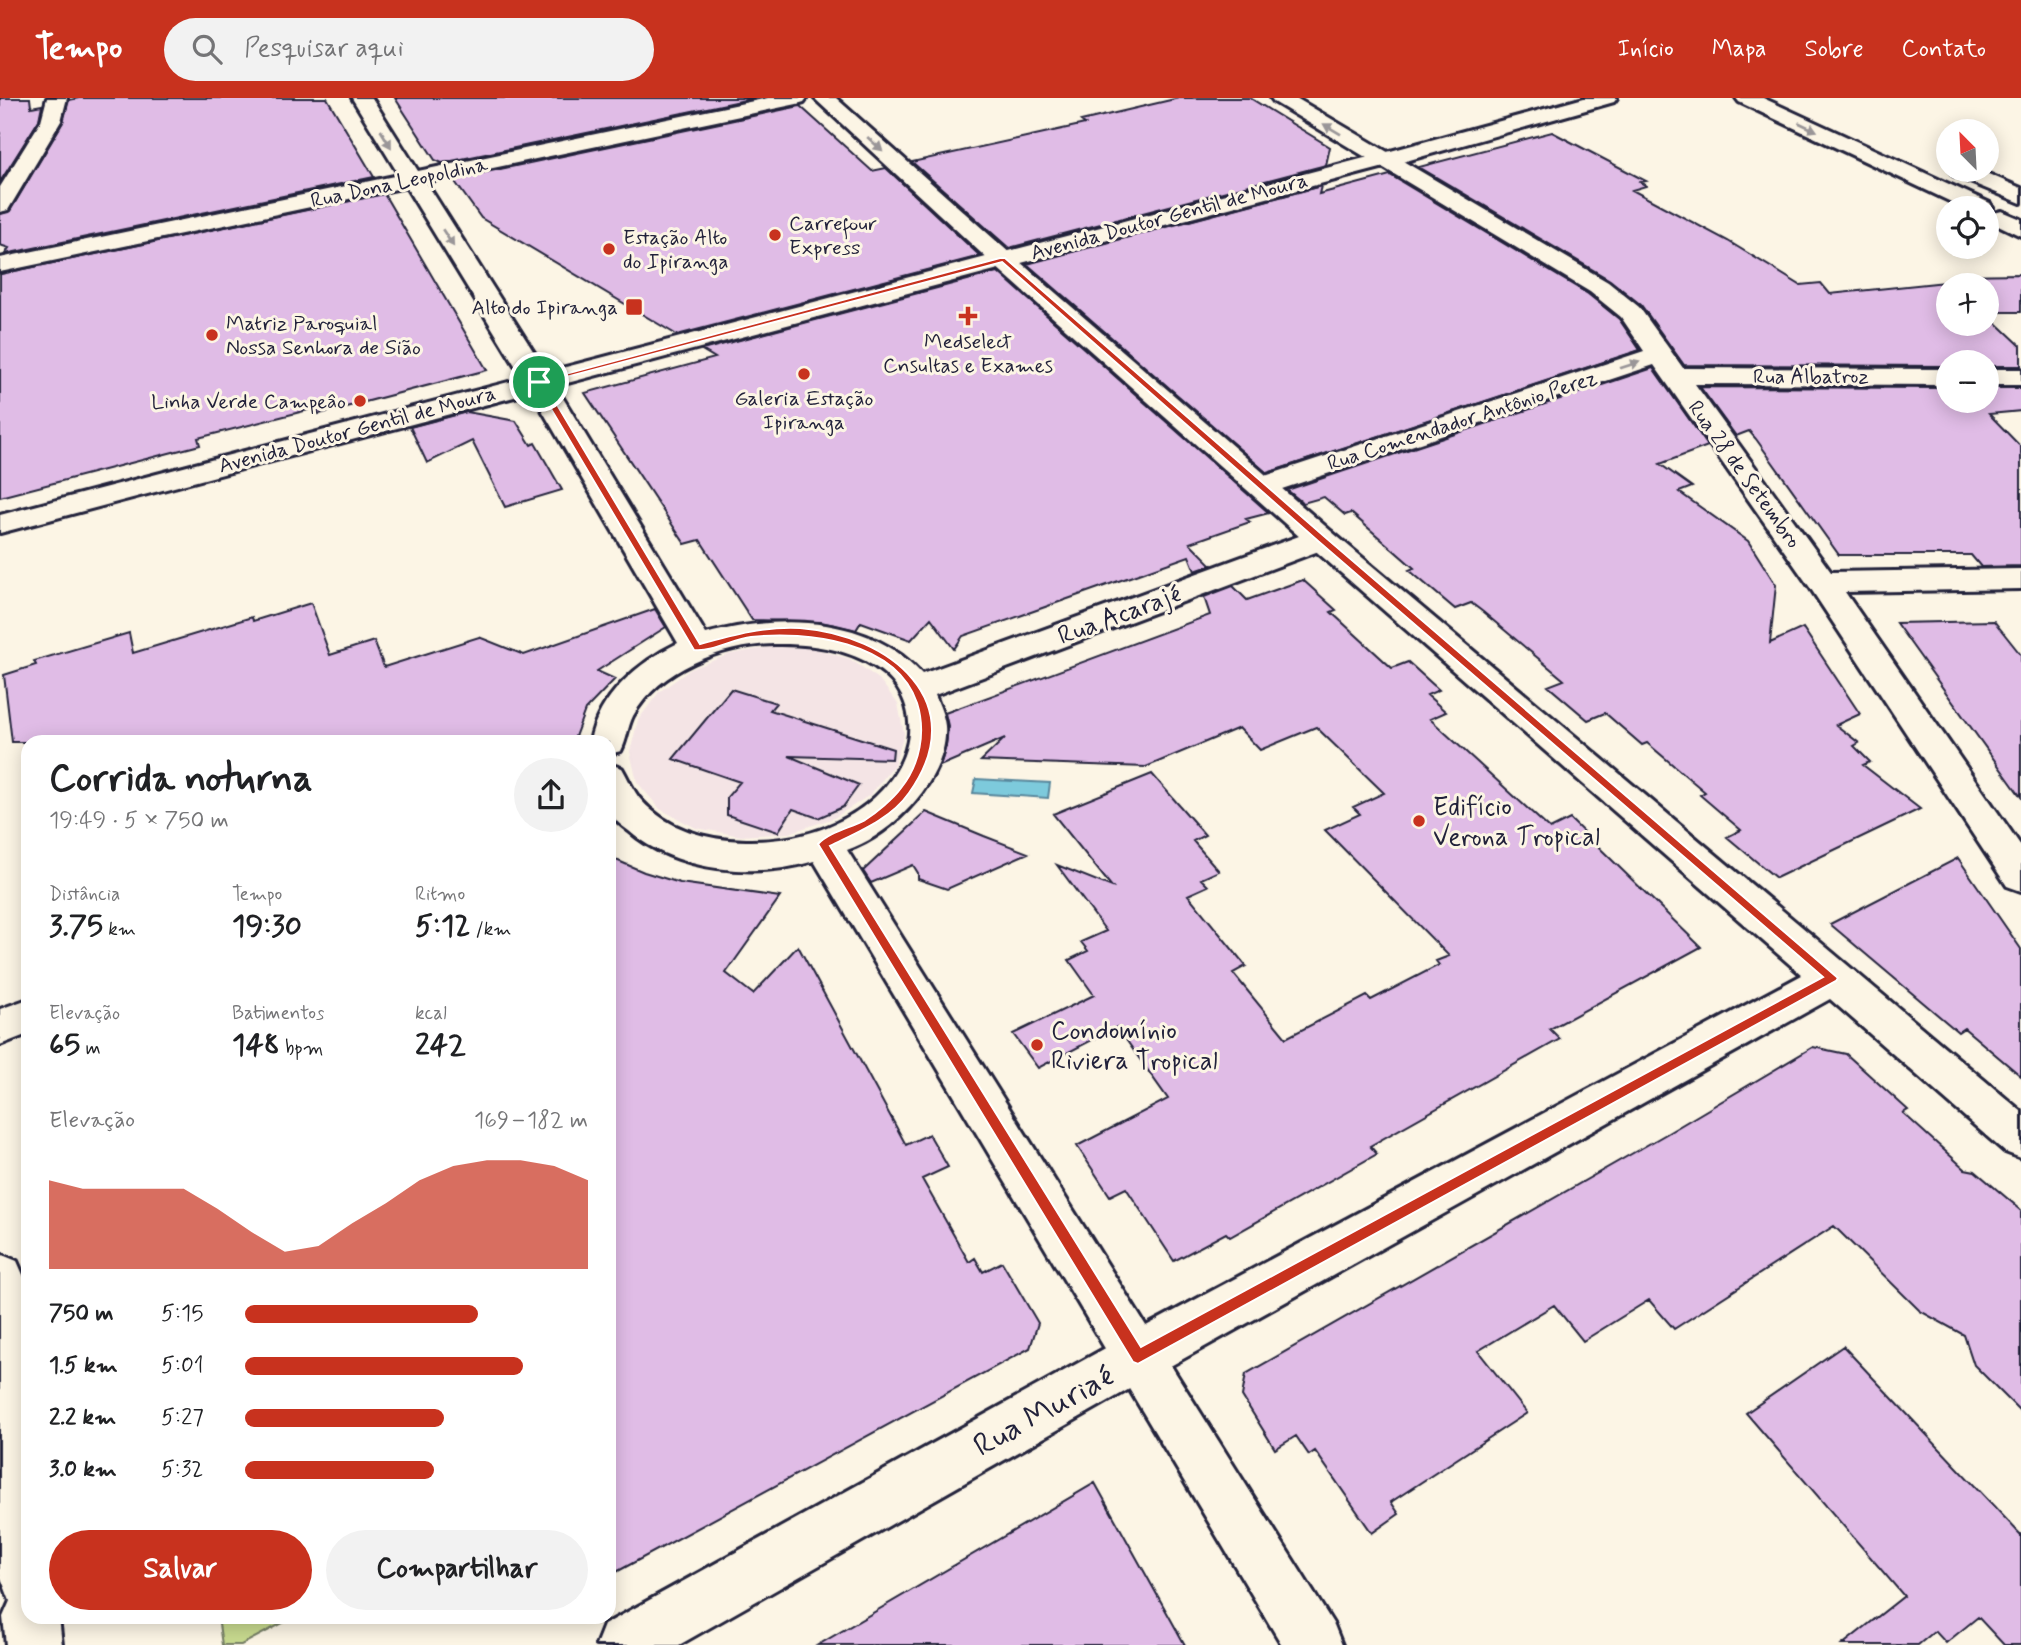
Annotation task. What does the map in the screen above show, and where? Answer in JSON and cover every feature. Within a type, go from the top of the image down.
[{"type":"street","points":[[51,121],[57,98]]},
{"type":"street","points":[[0,205],[19,149],[78,98]]},
{"type":"street","points":[[362,98],[539,382],[698,648]]},
{"type":"street","name":"Rua Dona Leopoldina","points":[[0,265],[797,98]]},
{"type":"street","points":[[824,98],[1003,260],[1321,539],[2021,1138]]},
{"type":"street","name":"Rua 28 de Setembro","points":[[1281,98],[1599,287],[1630,312],[1822,582],[2021,876]]},
{"type":"street","name":"Avenida Doutor Gentil de Moura","points":[[0,524],[1384,160],[1607,98]]},
{"type":"street","points":[[1746,98],[2002,218]]},
{"type":"street","points":[[1989,182],[2021,196]]},
{"type":"street","name":"Rua Albatroz","points":[[1668,365],[1936,376]]},
{"type":"street","name":"Rua Comendador Antônio Perez","points":[[1263,486],[1668,365]]},
{"type":"street","points":[[1999,377],[2021,377]]},
{"type":"street","name":"Rua Acarajé","points":[[917,689],[1321,539]]},
{"type":"street","points":[[1822,582],[2021,579]]},
{"type":"street","points":[[609,735],[628,697],[658,669],[698,648],[748,634],[800,631],[848,640],[889,660],[917,689],[928,722],[924,757],[905,792],[870,822],[823,844],[775,855],[725,856],[679,845],[642,826],[616,797]]},
{"type":"street","points":[[823,844],[1314,1645]]},
{"type":"street","name":"Rua Muriaé","points":[[624,1645],[1138,1357],[1832,978]]},
{"type":"street","points":[[0,1027],[21,1019]]},
{"type":"street","points":[[0,1277],[21,1505]]},
{"type":"street","points":[[32,1624],[34,1645]]},
{"type":"shaded area","points":[[771,647],[813,648],[850,659],[879,679],[898,704],[904,734],[894,765],[870,795],[834,818],[789,833],[741,836],[696,828],[660,809],[637,782],[630,752],[638,720],[659,692],[691,669],[730,654]]},
{"type":"green space","points":[[219,1624],[281,1624],[241,1645],[222,1645]]},
{"type":"water","points":[[976,779],[1050,783],[1048,798],[973,793]]},
{"type":"building","points":[[0,98],[30,98],[31,107],[42,105],[39,120],[0,182]]},
{"type":"building","points":[[327,98],[374,177],[5,254],[9,248],[0,245],[0,214],[10,211],[63,122],[69,100]]},
{"type":"building","points":[[395,98],[755,98],[442,163],[435,160]]},
{"type":"building","points":[[1179,98],[1250,98],[1330,147],[1326,165],[1009,248],[912,162],[1085,124],[1081,121]]},
{"type":"building","points":[[800,106],[872,171],[886,168],[980,256],[677,335],[481,218],[453,179]]},
{"type":"building","points":[[1552,132],[1646,181],[1640,182],[1646,186],[1632,190],[1728,241],[1800,285],[1821,283],[1830,294],[1936,283],[1936,336],[1999,336],[1999,325],[2021,346],[2021,366],[1999,366],[1999,350],[1936,350],[1936,366],[1684,365],[1641,305],[1610,280],[1419,167]]},
{"type":"building","points":[[1390,175],[1588,294],[1619,319],[1640,350],[1267,473],[1027,264],[1321,186],[1319,194]]},
{"type":"building","points":[[384,194],[487,370],[319,414],[316,408],[198,438],[200,445],[0,497],[0,274]]},
{"type":"building","points":[[998,272],[1269,513],[1246,519],[1250,522],[1190,543],[1212,565],[1195,571],[1189,556],[963,636],[954,649],[931,618],[911,640],[861,622],[856,630],[821,622],[752,620],[700,540],[685,544],[585,393],[715,358],[702,350]]},
{"type":"building","points":[[1999,274],[2021,274],[2021,312],[1999,312]]},
{"type":"building","points":[[1653,368],[1708,446],[1660,464],[1692,487],[1679,492],[1748,541],[1776,585],[1770,643],[1803,628],[1860,714],[1836,725],[1859,743],[1854,746],[1870,762],[1863,765],[1920,809],[1776,878],[1727,837],[1741,830],[1700,795],[1705,792],[1647,743],[1642,745],[1605,713],[1588,720],[1548,686],[1564,680],[1483,612],[1471,603],[1455,609],[1409,570],[1414,568],[1351,513],[1345,515],[1324,497],[1303,503],[1287,490]]},
{"type":"building","points":[[1700,387],[1936,388],[1936,413],[1999,413],[1999,388],[2021,388],[2021,411],[1989,414],[2021,447],[2021,566],[1981,567],[1971,555],[1839,555],[1756,439],[1749,431],[1736,436]]},
{"type":"building","points":[[467,412],[516,421],[531,445],[535,443],[562,490],[505,507],[472,441],[427,463],[410,427]]},
{"type":"building","points":[[1303,580],[1336,610],[1331,612],[1392,668],[1408,662],[1439,690],[1427,695],[1446,712],[1430,719],[1550,829],[1570,819],[1701,947],[1550,1029],[1560,1039],[1370,1146],[1377,1154],[1230,1237],[1226,1233],[1174,1261],[1126,1188],[1110,1196],[1077,1146],[1168,1099],[1117,1027],[1038,1068],[1013,1034],[1094,995],[1069,960],[1088,951],[1081,942],[1106,931],[1057,865],[1112,887],[1053,814],[1152,774],[1205,835],[1193,841],[1219,871],[1201,879],[1208,886],[1188,895],[1246,966],[1233,973],[1286,1038],[1367,996],[1371,1000],[1439,965],[1436,961],[1449,956],[1325,830],[1360,814],[1353,807],[1384,793],[1316,727],[1260,750],[1239,728],[1146,767],[981,761],[1005,738],[940,766],[948,726],[945,713],[1210,615],[1204,597],[1233,586],[1247,600]]},
{"type":"building","points":[[311,603],[330,655],[374,641],[384,667],[479,637],[524,655],[655,609],[666,627],[597,671],[615,679],[585,710],[576,735],[21,735],[21,742],[12,742],[4,675],[36,665],[34,661],[129,633],[133,653],[252,617],[253,621]]},
{"type":"building","points":[[1994,621],[2021,655],[2021,797],[1896,623]]},
{"type":"building","points":[[731,689],[776,703],[770,710],[893,749],[892,759],[789,756],[859,785],[843,807],[818,818],[793,809],[778,832],[727,815],[727,797],[740,782],[673,759]]},
{"type":"building","points":[[926,812],[1028,853],[947,889],[918,879],[913,865],[871,883],[863,871]]},
{"type":"building","points":[[1958,858],[2021,949],[2021,1076],[1964,1028],[1958,1032],[1830,924]]},
{"type":"building","points":[[616,860],[680,883],[780,897],[726,973],[753,994],[798,946],[906,1145],[929,1134],[948,1167],[922,1179],[969,1262],[975,1258],[983,1272],[1002,1262],[1038,1323],[1030,1348],[616,1572]]},
{"type":"building","points":[[1813,1047],[1846,1054],[1908,1110],[1903,1113],[1965,1169],[1975,1171],[2021,1210],[2021,1412],[1974,1365],[1964,1335],[1920,1311],[1834,1226],[1674,1329],[1649,1300],[1583,1341],[1554,1305],[1478,1351],[1527,1413],[1391,1502],[1399,1514],[1372,1533],[1315,1451],[1309,1455],[1296,1436],[1275,1449],[1242,1396],[1246,1374]]},
{"type":"building","points":[[1843,1346],[2021,1535],[2021,1645],[2004,1645],[1978,1617],[1946,1643],[1935,1631],[1918,1645],[1842,1645],[1904,1596],[1746,1413]]},
{"type":"building","points":[[1095,1483],[1185,1645],[818,1645]]},
{"type":"place","name":"Carrefour Express","points":[[775,235]]},
{"type":"place","name":"Estação Alto do Ipiranga","points":[[609,249]]},
{"type":"place","name":"Alto do Ipiranga","points":[[634,307]]},
{"type":"place","name":"Medselect Cnsultas e Exames","points":[[968,316]]},
{"type":"place","name":"Matriz Paroquial Nossa Senhora de Sião","points":[[212,335]]},
{"type":"place","name":"Galeria Estação Ipiranga","points":[[804,374]]},
{"type":"place","name":"Linha Verde Campeâo","points":[[360,401]]},
{"type":"place","name":"Edifício Verona Tropical","points":[[1419,821]]},
{"type":"place","name":"Condomínio Riviera Tropical","points":[[1037,1045]]},
{"type":"route","points":[[1003,260],[1321,539],[1832,978],[1138,1357],[823,844],[870,822],[905,792],[924,757],[928,722],[917,689],[889,660],[848,640],[800,631],[748,634],[698,648],[539,382],[1003,260]]}]
